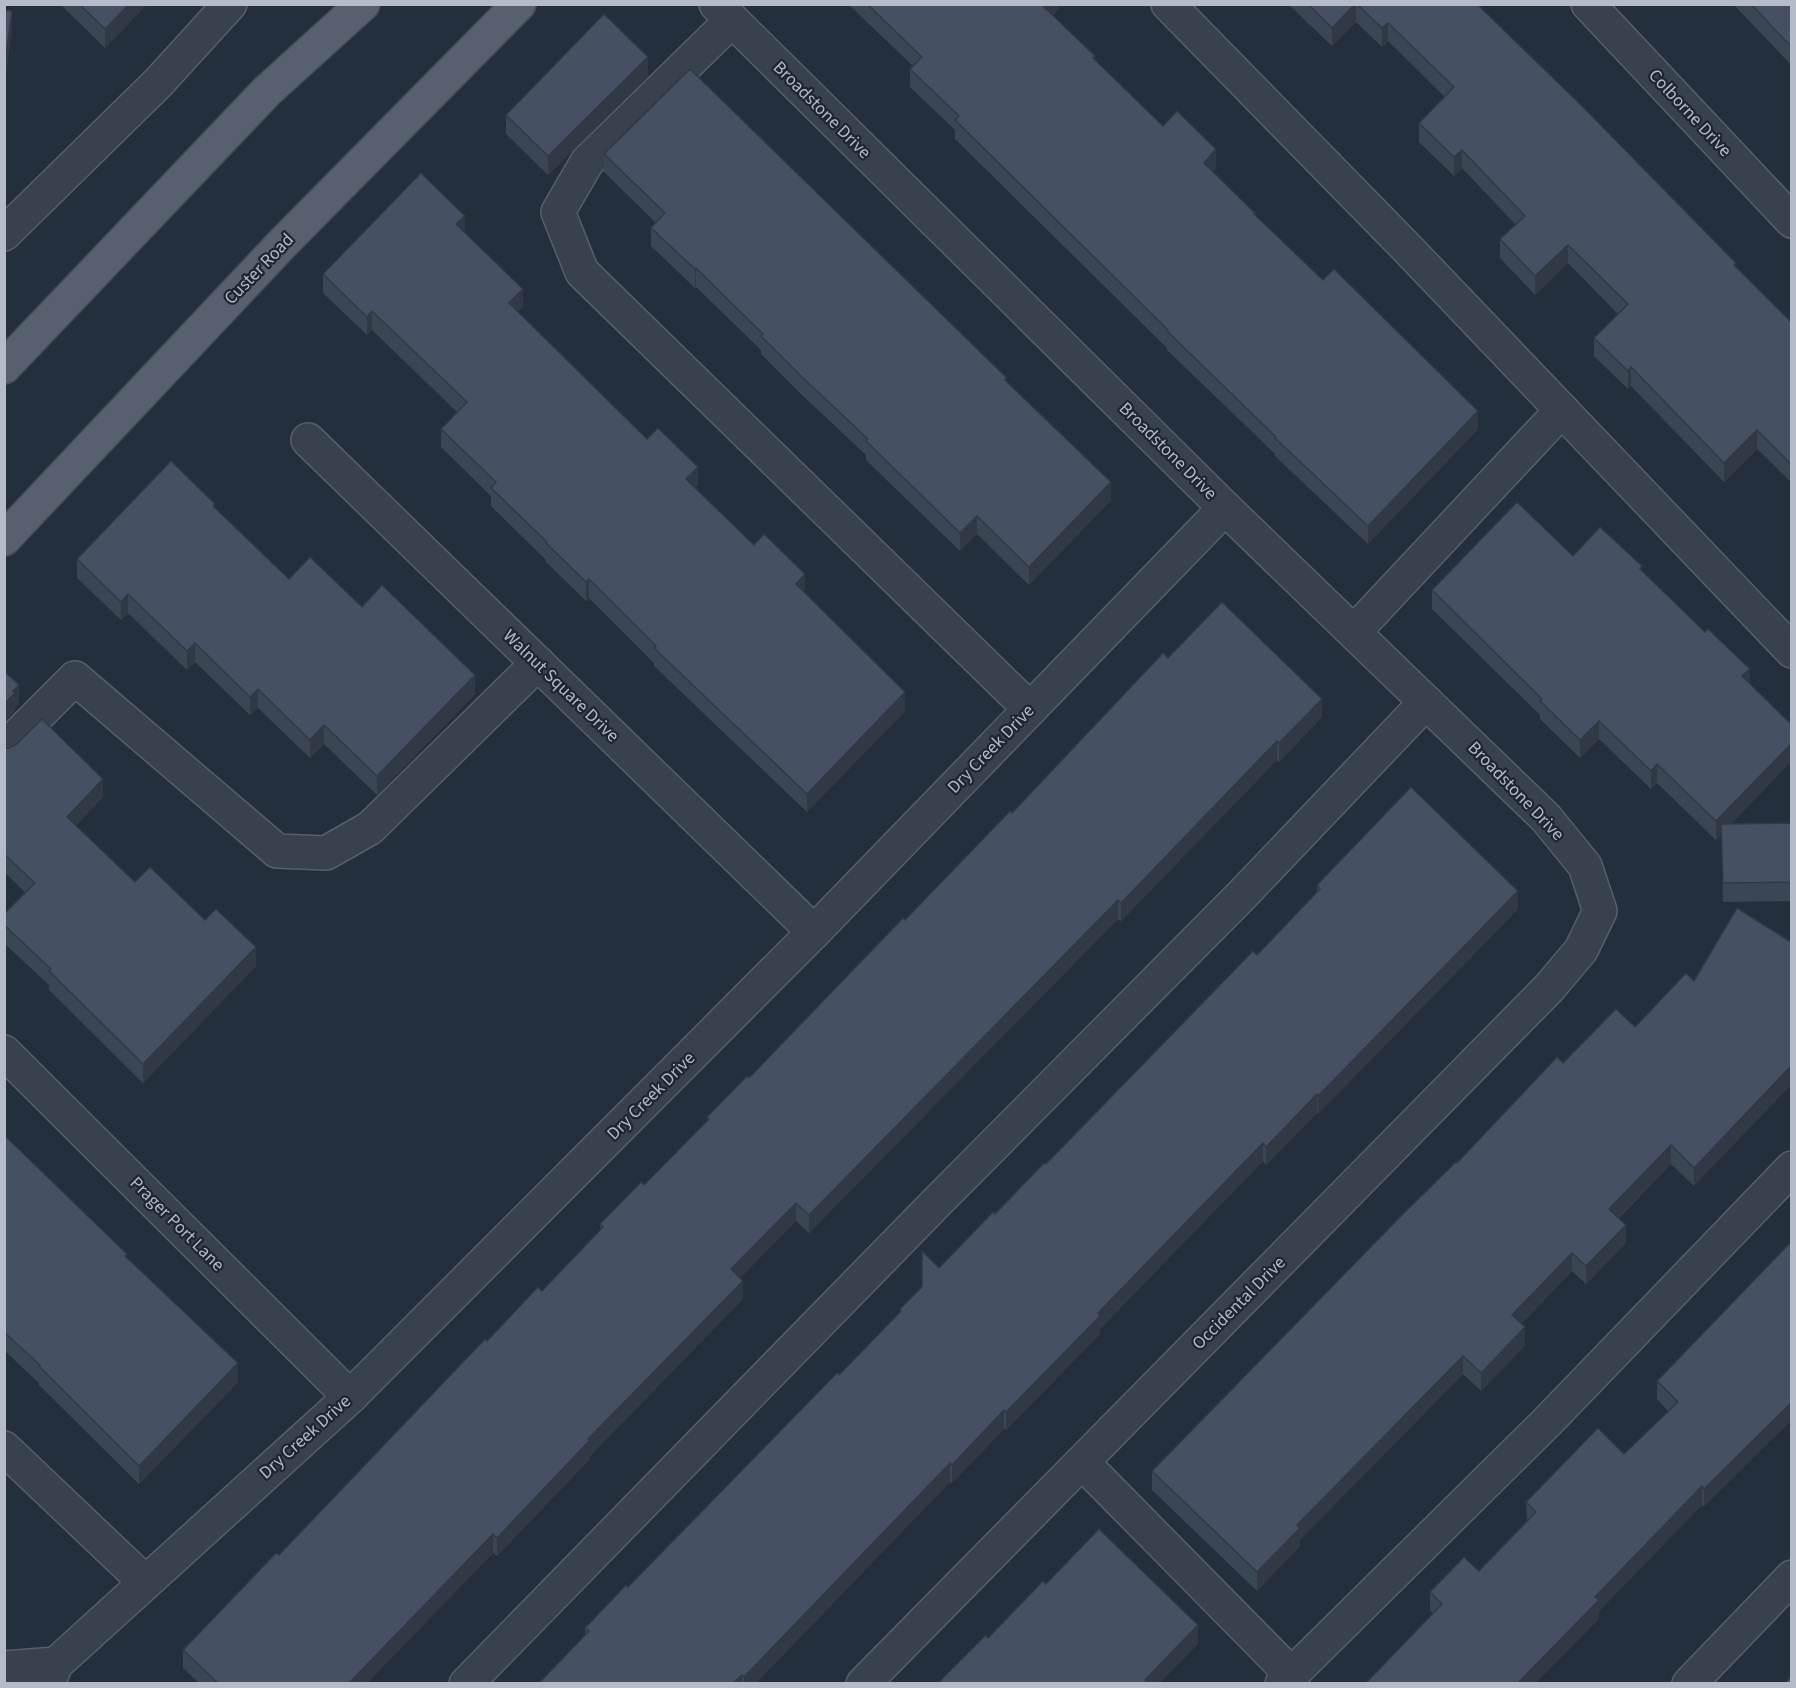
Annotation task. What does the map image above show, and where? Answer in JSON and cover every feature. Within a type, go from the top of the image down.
[{"type":"main road","points":[[4,367],[267,91],[363,4]]},
{"type":"main road","name":"Custer Road","points":[[4,539],[282,244],[519,4]]},
{"type":"street","points":[[4,234],[158,83],[230,4]]},
{"type":"street","points":[[1168,4],[1397,237],[1791,651]]},
{"type":"street","name":"Colborne Drive","points":[[1588,4],[1791,221]]},
{"type":"street","points":[[724,12],[587,162],[558,212],[582,272],[1030,709]]},
{"type":"street","name":"Broadstone Drive","points":[[724,12],[1225,508],[1546,818],[1585,866],[1600,911]]},
{"type":"street","points":[[1354,632],[1562,410]]},
{"type":"street","name":"Walnut Square Drive","points":[[308,440],[814,932]]},
{"type":"street","name":"Dry Creek Drive","points":[[4,1668],[61,1677],[145,1582],[350,1397],[814,932],[1225,508]]},
{"type":"street","points":[[4,749],[75,678],[277,851],[326,853],[370,828],[538,663]]},
{"type":"street","points":[[465,1683],[936,1202],[1241,896],[1426,702]]},
{"type":"street","name":"Occidental Drive","points":[[863,1683],[1549,988],[1581,950],[1600,911]]},
{"type":"street","name":"Prager Port Lane","points":[[4,1052],[350,1397]]},
{"type":"street","points":[[1082,1462],[1286,1679],[1548,1421],[1791,1168]]},
{"type":"street","points":[[4,1448],[145,1582]]},
{"type":"street","points":[[1689,1683],[1791,1577]]},
{"type":"building","points":[[79,4],[129,4],[105,29]]},
{"type":"building","points":[[867,4],[1045,4],[1043,6],[1095,56],[1093,58],[1163,126],[1177,111],[1216,149],[1204,163],[1254,214],[1323,280],[1334,269],[1478,411],[1368,526],[1275,438],[955,120],[959,116],[910,69],[922,57]]},
{"type":"building","points":[[1308,4],[1355,4],[1332,28]]},
{"type":"building","points":[[1357,4],[1477,4],[1581,105],[1736,263],[1734,265],[1791,322],[1791,464],[1757,430],[1724,463],[1631,367],[1628,371],[1594,338],[1628,304],[1568,245],[1535,276],[1500,239],[1525,216],[1462,150],[1454,157],[1419,123],[1454,87],[1388,23],[1382,28]]},
{"type":"building","points":[[1751,4],[1791,4],[1791,46],[1779,34]]},
{"type":"building","points":[[4,10],[12,11],[4,72]]},
{"type":"building","points":[[604,14],[648,57],[548,156],[506,115]]},
{"type":"building","points":[[690,69],[1111,482],[1029,567],[977,516],[960,533],[866,441],[868,439],[761,336],[763,334],[696,268],[651,228],[665,213],[604,154]]},
{"type":"building","points":[[421,173],[465,216],[456,224],[523,289],[509,303],[647,439],[658,428],[698,467],[686,479],[754,545],[764,534],[805,574],[796,584],[905,692],[807,794],[654,648],[656,646],[589,579],[586,582],[491,488],[496,482],[441,429],[467,402],[372,311],[367,317],[323,274]]},
{"type":"building","points":[[171,461],[215,504],[213,506],[289,579],[310,557],[362,607],[382,585],[475,675],[377,776],[324,725],[310,740],[258,689],[250,697],[195,643],[187,651],[128,594],[121,602],[77,559]]},
{"type":"building","points":[[1517,502],[1573,556],[1600,527],[1642,566],[1640,569],[1705,632],[1708,629],[1750,669],[1742,676],[1791,724],[1791,744],[1716,821],[1657,764],[1651,771],[1599,721],[1580,740],[1432,590]]},
{"type":"building","points":[[1222,602],[1322,699],[1279,743],[1277,741],[1121,903],[1118,900],[809,1215],[796,1203],[731,1269],[743,1281],[588,1439],[590,1440],[497,1538],[493,1534],[349,1683],[218,1683],[183,1650],[276,1553],[279,1555],[485,1339],[487,1341],[538,1287],[542,1291],[603,1227],[600,1224],[641,1182],[644,1185],[709,1119],[707,1117],[747,1076],[749,1078],[903,918],[905,920],[1010,811],[1012,813],[1163,653],[1168,658]]},
{"type":"building","points":[[4,671],[19,685],[13,691],[15,693],[4,704]]},
{"type":"building","points":[[42,719],[103,779],[67,817],[135,882],[150,867],[205,920],[216,909],[256,947],[143,1064],[49,971],[51,969],[4,925],[4,914],[35,883],[4,854],[4,748],[17,744]]},
{"type":"building","points":[[1411,787],[1518,891],[1318,1096],[1317,1094],[1266,1147],[1263,1143],[1098,1313],[1100,1316],[1006,1412],[1004,1410],[952,1465],[950,1463],[744,1677],[742,1675],[733,1683],[539,1683],[589,1631],[585,1628],[626,1585],[628,1587],[837,1373],[839,1375],[901,1311],[900,1309],[922,1287],[922,1251],[939,1268],[993,1212],[995,1214],[1044,1163],[1046,1164],[1253,951],[1257,955],[1320,889],[1317,885]]},
{"type":"building","points":[[1791,823],[1791,882],[1723,883],[1721,824]]},
{"type":"building","points":[[1737,908],[1791,942],[1791,1066],[1694,1168],[1671,1145],[1609,1209],[1626,1225],[1586,1266],[1572,1253],[1512,1315],[1525,1327],[1481,1373],[1463,1356],[1297,1525],[1300,1528],[1257,1572],[1152,1471],[1405,1212],[1457,1163],[1557,1057],[1563,1063],[1616,1009],[1635,1027],[1686,973],[1694,981]]},
{"type":"building","points":[[4,1135],[127,1254],[125,1256],[238,1363],[139,1466],[40,1365],[4,1332]]},
{"type":"building","points":[[1791,1242],[1791,1403],[1704,1489],[1702,1486],[1595,1597],[1599,1600],[1518,1683],[1366,1683],[1442,1604],[1430,1592],[1464,1557],[1479,1571],[1536,1512],[1526,1502],[1598,1428],[1624,1454],[1678,1402],[1657,1381]]},
{"type":"building","points":[[1099,1529],[1198,1625],[1145,1680],[1149,1683],[938,1683],[986,1635],[988,1638],[1043,1581],[1046,1584]]}]
